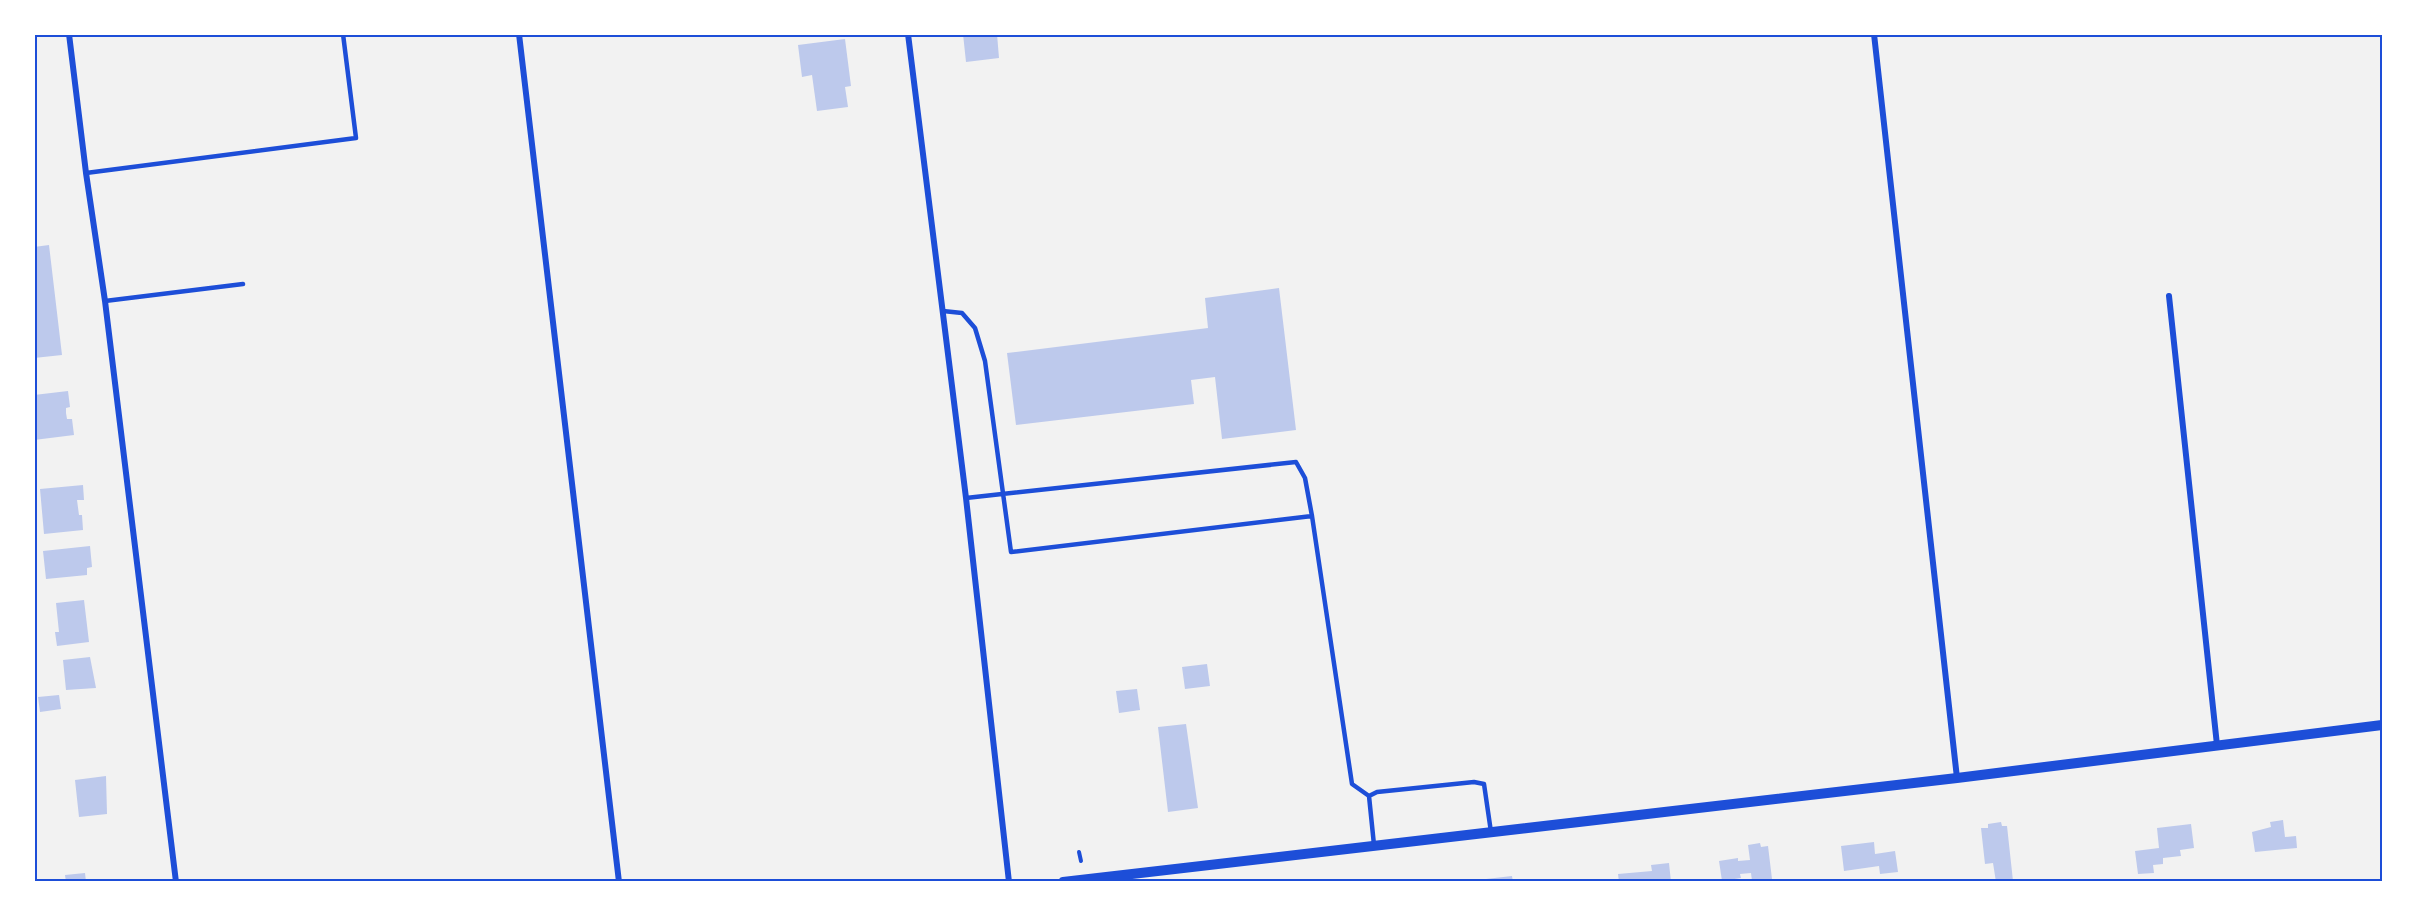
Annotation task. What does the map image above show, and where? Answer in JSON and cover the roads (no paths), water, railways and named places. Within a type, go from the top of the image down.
[{"type":"street","points":[[69,34],[105,301],[176,882]]},
{"type":"street","points":[[519,34],[619,882]]},
{"type":"street","points":[[908,34],[966,498],[1009,882]]},
{"type":"street","points":[[1874,34],[1957,778]]},
{"type":"street","points":[[2169,296],[2217,745]]},
{"type":"street","points":[[1064,881],[1957,778],[2382,725]]},
{"type":"lane","points":[[86,173],[356,138],[344,34]]},
{"type":"lane","points":[[105,301],[243,284]]},
{"type":"lane","points":[[943,311],[962,313],[975,328],[985,361],[1011,552],[1312,516]]},
{"type":"lane","points":[[966,498],[1296,462],[1305,478],[1312,516],[1352,784],[1369,796],[1374,845]]},
{"type":"lane","points":[[1369,796],[1377,792],[1474,782],[1484,784],[1491,832]]}]
